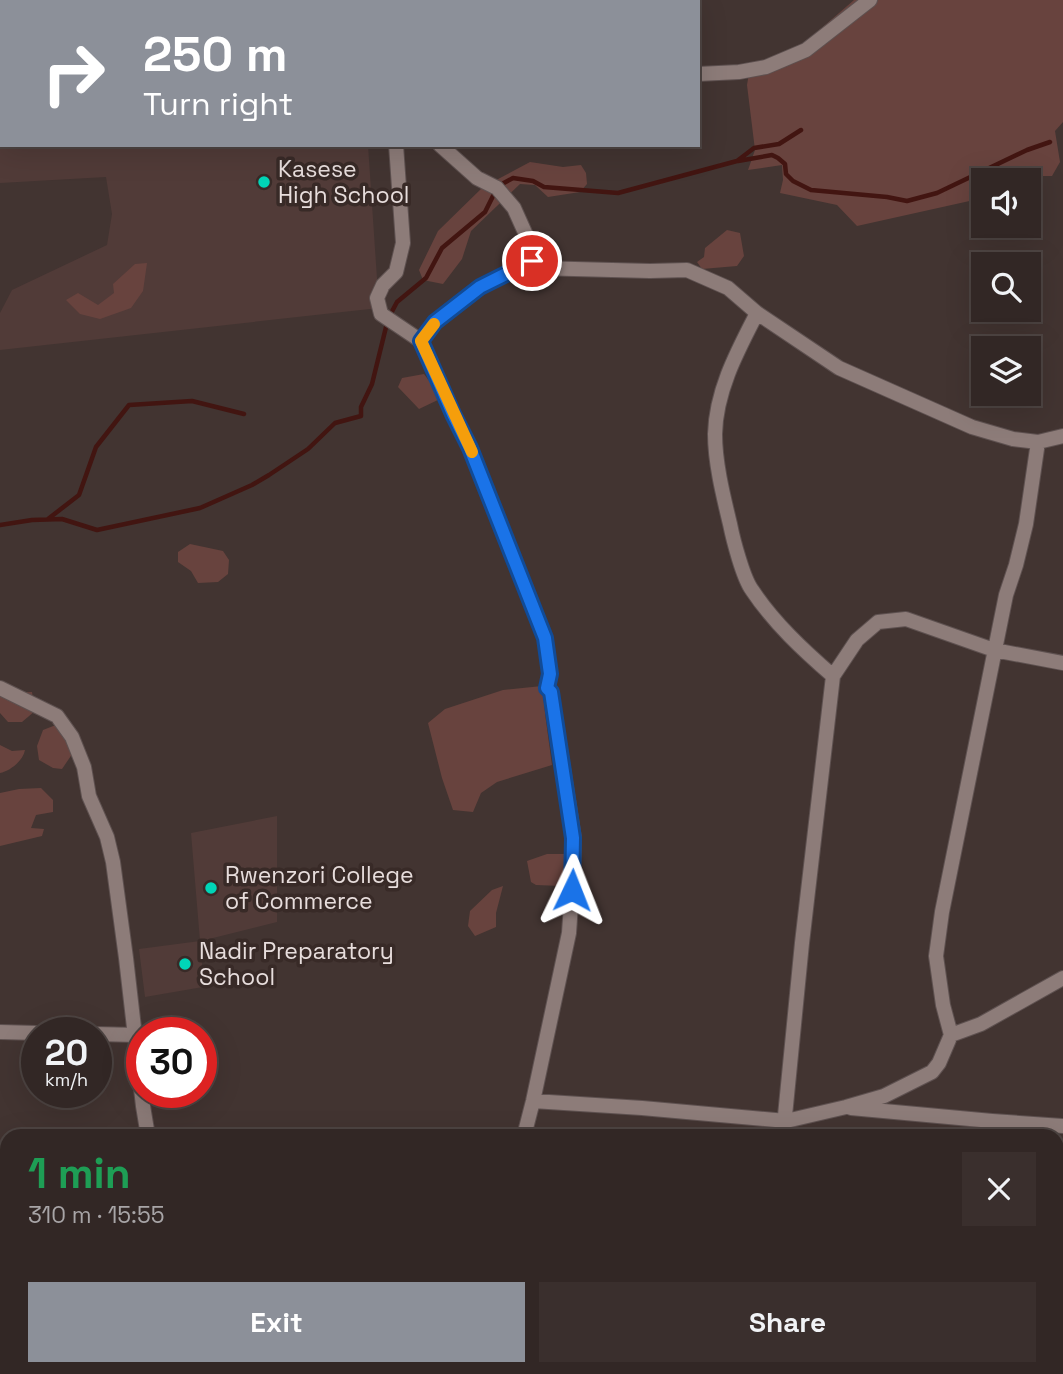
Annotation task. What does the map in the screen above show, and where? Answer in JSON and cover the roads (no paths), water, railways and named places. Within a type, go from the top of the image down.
[{"type":"street","points":[[700,74],[739,72],[766,67],[806,50],[870,0]]},
{"type":"street","points":[[396,147],[403,243],[396,272],[383,285],[377,298],[381,314],[421,341],[470,448],[545,638],[550,674],[547,688],[551,692],[573,838],[569,933],[526,1129]]},
{"type":"street","points":[[442,147],[477,178],[497,188],[514,208],[527,237],[536,268],[687,270],[727,288],[757,313],[839,368],[972,427],[1013,439],[1038,442],[1063,436]]},
{"type":"street","points":[[421,341],[435,322],[480,287],[532,261]]},
{"type":"street","points":[[757,313],[727,374],[719,402],[715,430],[716,450],[726,508],[732,536],[750,588],[791,639],[833,676]]},
{"type":"street","points":[[533,1101],[786,1121],[884,1096],[932,1072],[939,1063],[951,1035],[936,956],[942,912],[994,650],[1026,524],[1038,442]]},
{"type":"street","points":[[784,1129],[802,943],[833,676],[858,640],[878,622],[906,618],[994,650],[1063,663]]},
{"type":"street","points":[[0,688],[57,716],[72,737],[84,767],[89,796],[107,837],[113,862],[134,1017]]},
{"type":"street","points":[[951,1035],[981,1024],[1063,978]]},
{"type":"street","points":[[0,1032],[21,1033]]},
{"type":"street","points":[[846,1107],[1063,1126]]},
{"type":"street","points":[[143,1108],[147,1129]]},
{"type":"waterway","points":[[0,525],[62,519],[97,530],[200,508],[269,475],[308,449],[335,423],[361,416],[361,407],[372,384],[388,319],[397,302],[426,278],[442,248],[485,212],[497,188],[513,178],[533,181],[544,187],[618,193],[737,161],[754,148],[779,144],[801,130]]},
{"type":"waterway","points":[[738,161],[772,155],[785,164],[786,174],[793,181],[811,190],[907,201],[937,193],[1027,150],[1050,142]]},
{"type":"waterway","points":[[48,519],[79,495],[96,447],[129,405],[192,401],[244,414]]},
{"type":"place","name":"Kasese High School","points":[[264,182]]},
{"type":"place","name":"Rwenzori College of Commerce","points":[[211,888]]},
{"type":"place","name":"Nadir Preparatory School","points":[[185,964]]}]
